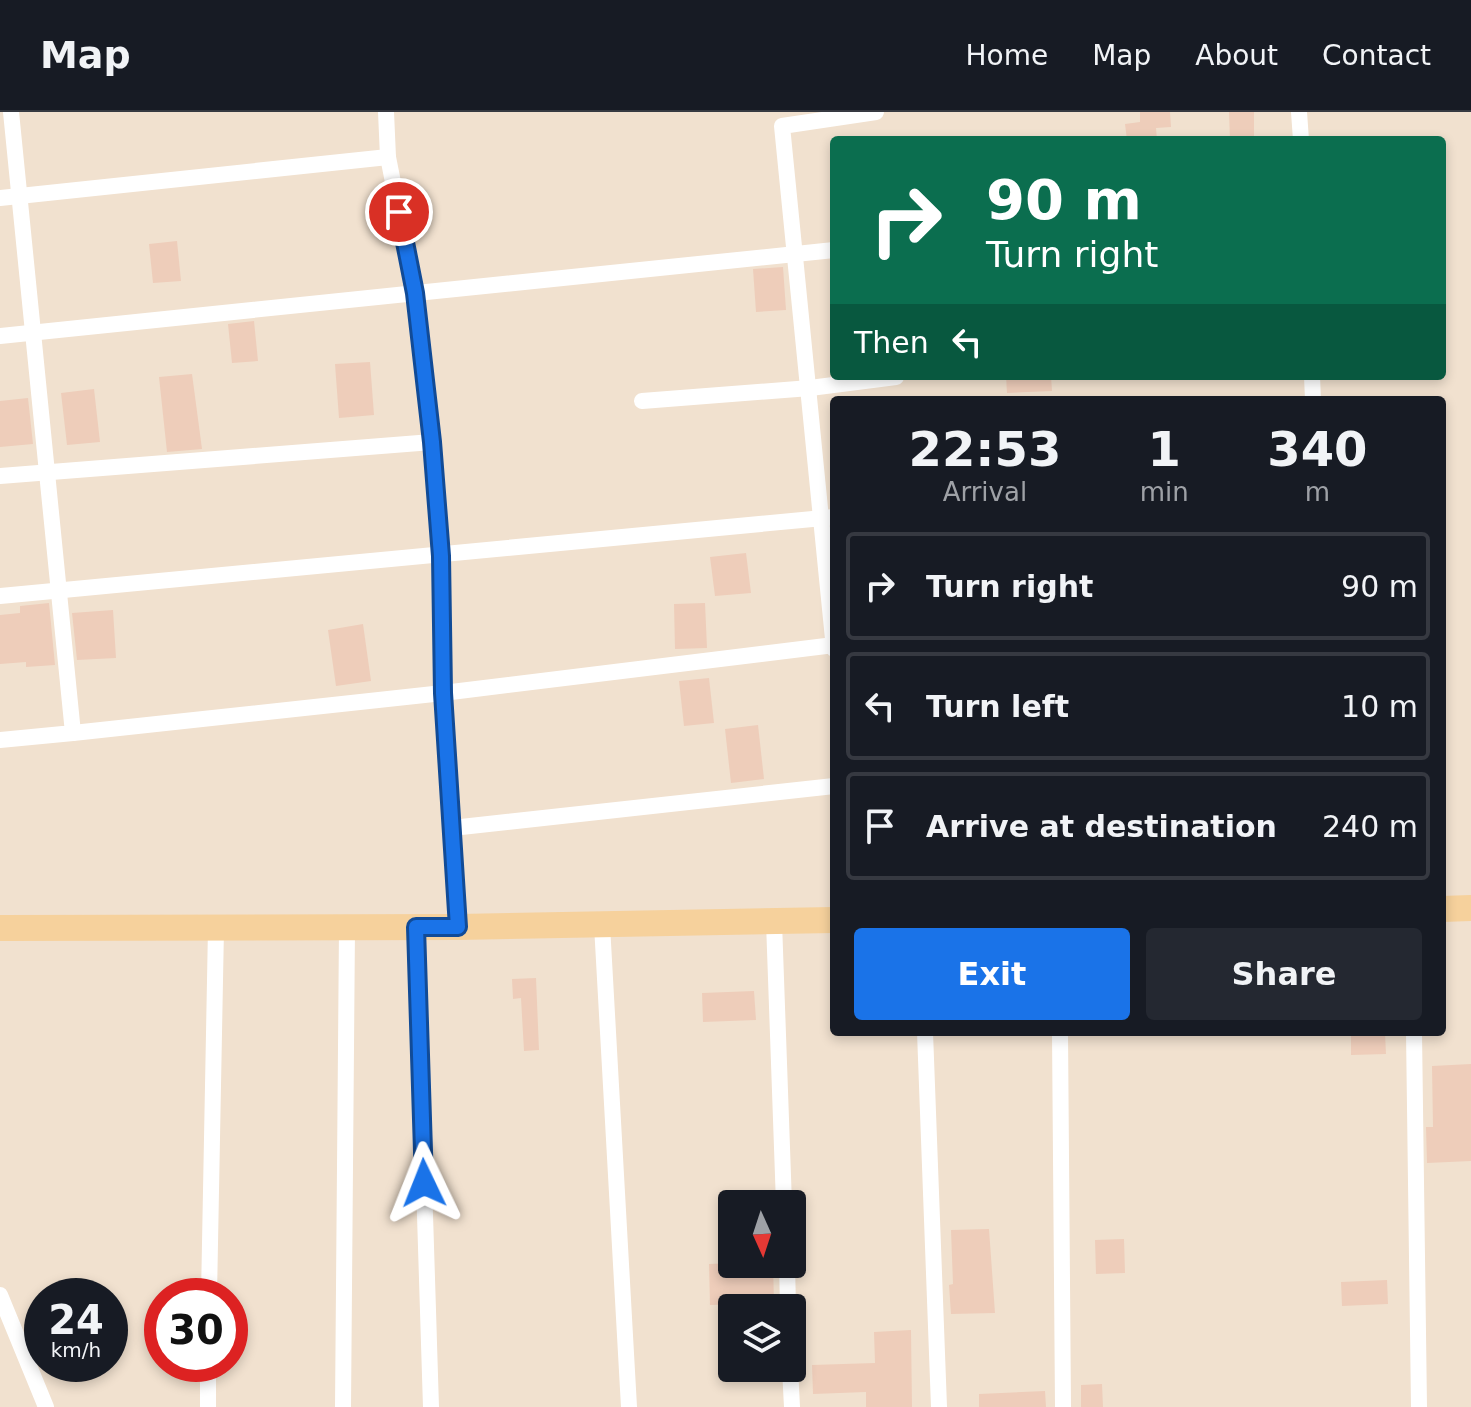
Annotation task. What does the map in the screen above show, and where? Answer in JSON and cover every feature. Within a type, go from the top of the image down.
[{"type":"main road","points":[[1446,909],[1471,908]]},
{"type":"main road","points":[[0,928],[458,927],[830,920]]},
{"type":"street","points":[[11,112],[73,733]]},
{"type":"street","points":[[386,112],[388,157],[415,293],[432,442],[441,556],[443,693],[458,927]]},
{"type":"street","points":[[830,561],[828,518],[810,388],[782,126],[876,112]]},
{"type":"street","points":[[1299,112],[1301,136]]},
{"type":"street","points":[[0,198],[388,157]]},
{"type":"street","points":[[0,336],[830,250]]},
{"type":"street","points":[[642,401],[873,380]]},
{"type":"street","points":[[0,476],[432,442]]},
{"type":"street","points":[[0,596],[828,518]]},
{"type":"street","points":[[0,740],[830,647]]},
{"type":"street","points":[[452,828],[830,786]]},
{"type":"street","points":[[774,922],[784,1190]]},
{"type":"street","points":[[602,925],[629,1407]]},
{"type":"street","points":[[343,1407],[347,927]]},
{"type":"street","points":[[416,927],[431,1407]]},
{"type":"street","points":[[209,1278],[216,928]]},
{"type":"street","points":[[925,1036],[939,1407]]},
{"type":"street","points":[[1060,1036],[1063,1407]]},
{"type":"street","points":[[1414,1036],[1419,1407]]},
{"type":"street","points":[[0,1295],[46,1407]]},
{"type":"street","points":[[208,1382],[208,1407]]},
{"type":"street","points":[[791,1382],[792,1407]]},
{"type":"shaded area","points":[[0,112],[1471,112],[1471,1407],[0,1407]]},
{"type":"building","points":[[1140,112],[1170,112],[1171,127],[1156,128],[1157,136],[1126,136],[1125,124],[1140,122]]},
{"type":"building","points":[[1229,112],[1254,112],[1254,136],[1230,136]]},
{"type":"building","points":[[177,241],[181,281],[153,283],[149,244]]},
{"type":"building","points":[[783,267],[786,310],[756,312],[753,269]]},
{"type":"building","points":[[254,321],[258,361],[232,363],[228,324]]},
{"type":"building","points":[[370,362],[374,415],[339,418],[335,364]]},
{"type":"building","points":[[192,374],[202,449],[167,452],[159,377]]},
{"type":"building","points":[[1006,380],[1051,380],[1052,391],[1007,393]]},
{"type":"building","points":[[94,389],[100,442],[67,445],[61,393]]},
{"type":"building","points":[[28,398],[33,444],[0,447],[0,401]]},
{"type":"building","points":[[746,553],[751,593],[715,596],[710,557]]},
{"type":"building","points":[[49,603],[55,665],[26,667],[26,662],[0,664],[0,615],[20,613],[20,606]]},
{"type":"building","points":[[705,603],[707,648],[675,649],[674,604]]},
{"type":"building","points":[[113,610],[116,658],[77,660],[72,613]]},
{"type":"building","points":[[363,624],[371,681],[336,686],[328,630]]},
{"type":"building","points":[[709,678],[714,723],[684,726],[679,681]]},
{"type":"building","points":[[758,725],[764,779],[731,783],[725,729]]},
{"type":"building","points":[[536,978],[539,1050],[524,1051],[521,998],[513,999],[512,979]]},
{"type":"building","points":[[754,991],[756,1020],[703,1022],[702,993]]},
{"type":"building","points":[[1351,1036],[1385,1036],[1386,1054],[1351,1055]]},
{"type":"building","points":[[1471,1064],[1471,1161],[1427,1163],[1426,1127],[1433,1127],[1432,1066]]},
{"type":"building","points":[[989,1229],[995,1313],[951,1314],[951,1230]]},
{"type":"building","points":[[1124,1239],[1125,1273],[1096,1274],[1095,1240]]},
{"type":"building","points":[[709,1264],[718,1264],[718,1278],[773,1278],[774,1294],[718,1294],[718,1305],[710,1305]]},
{"type":"building","points":[[1387,1280],[1388,1304],[1342,1306],[1341,1282]]},
{"type":"building","points":[[911,1330],[912,1407],[866,1407],[866,1392],[813,1394],[812,1365],[875,1363],[874,1332]]},
{"type":"building","points":[[1102,1384],[1103,1407],[1081,1407],[1081,1385]]},
{"type":"building","points":[[1045,1391],[1046,1407],[979,1407],[979,1394]]},
{"type":"route","points":[[399,212],[415,293],[432,442],[441,556],[443,693],[458,927],[416,927],[424,1183]]}]
